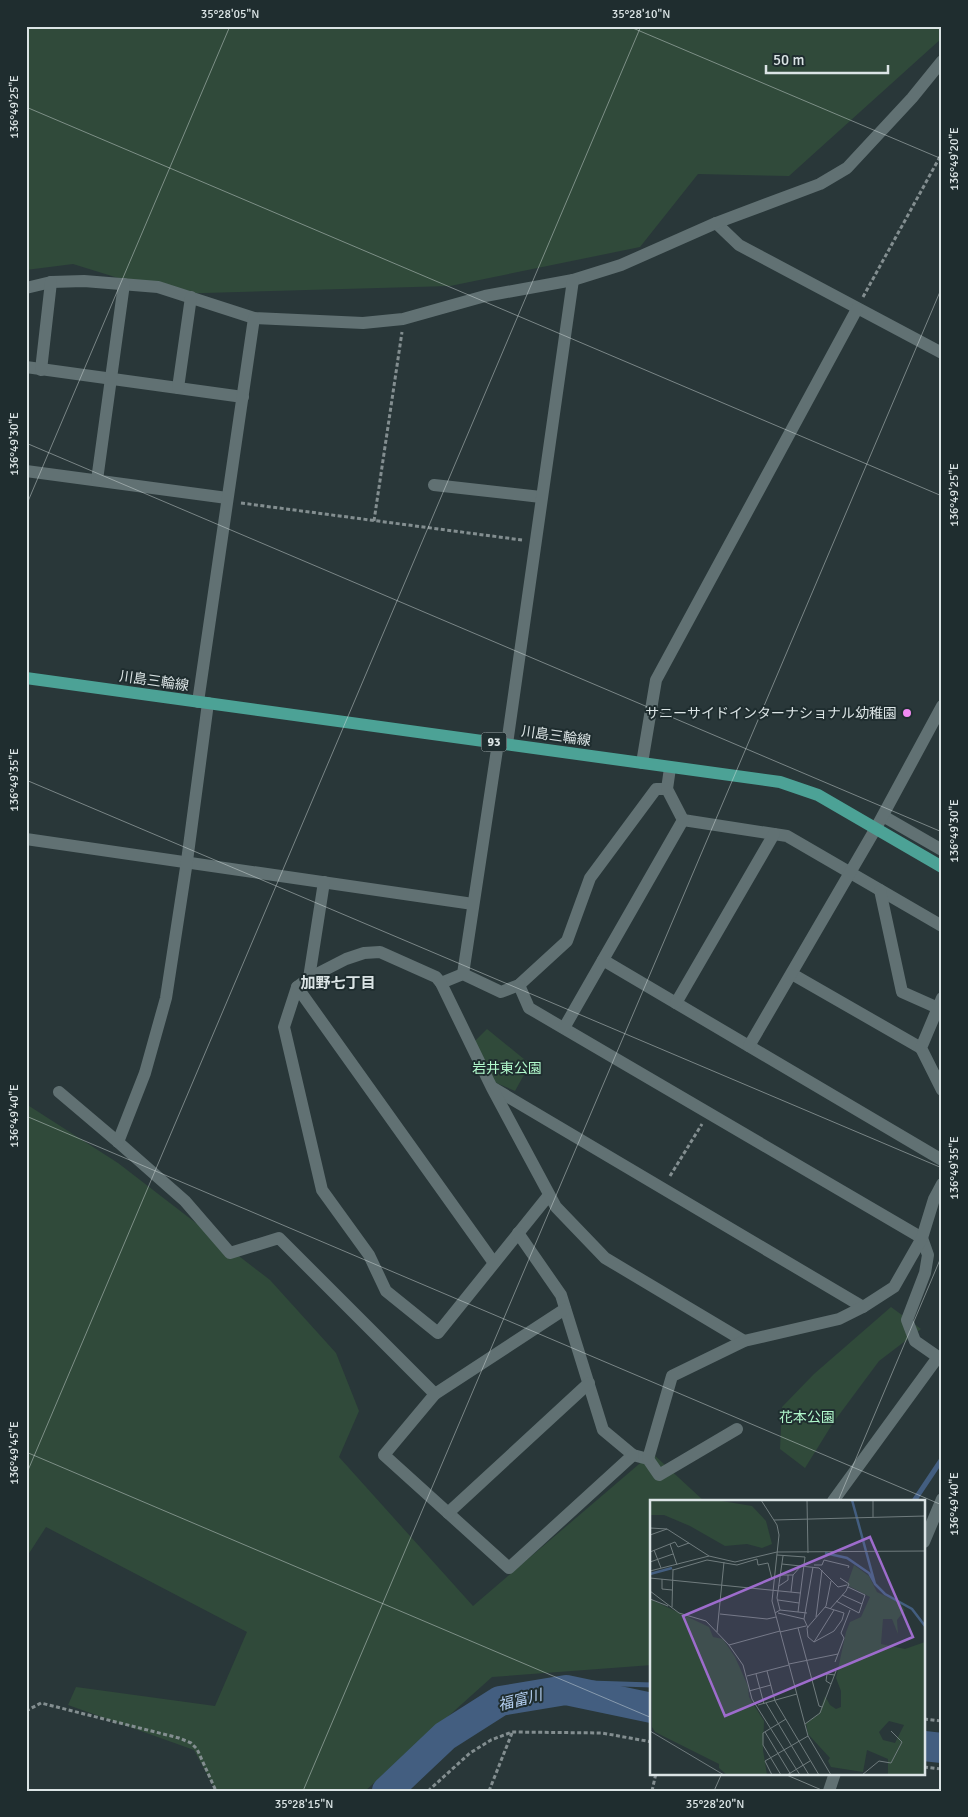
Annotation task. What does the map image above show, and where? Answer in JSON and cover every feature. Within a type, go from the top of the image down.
[{"type":"main road","name":"川島三輪線","points":[[26,678],[780,782],[818,795],[942,867]]},
{"type":"street","points":[[26,288],[51,282],[84,281],[158,287],[254,318],[363,323],[403,319],[485,296],[573,280],[621,265],[716,223],[820,184],[847,168],[912,98],[942,61]]},
{"type":"street","points":[[716,223],[739,245],[942,353]]},
{"type":"street","points":[[463,974],[535,541],[573,280]]},
{"type":"street","points":[[41,370],[51,282]]},
{"type":"street","points":[[97,480],[124,284]]},
{"type":"street","points":[[178,388],[191,297]]},
{"type":"street","points":[[642,763],[656,680],[857,309]]},
{"type":"street","points":[[118,1142],[145,1073],[166,998],[187,861],[227,500],[254,318]]},
{"type":"street","points":[[26,367],[243,397]]},
{"type":"street","points":[[26,471],[227,500]]},
{"type":"street","points":[[434,485],[541,497]]},
{"type":"street","points":[[749,1046],[876,828],[942,706]]},
{"type":"street","points":[[670,768],[666,789],[683,820]]},
{"type":"street","points":[[440,983],[463,974],[501,992],[519,985],[567,941],[590,878],[656,790],[666,789]]},
{"type":"street","points":[[882,816],[942,850]]},
{"type":"street","points":[[683,820],[787,836],[942,926]]},
{"type":"street","points":[[564,1028],[683,820]]},
{"type":"street","points":[[676,1002],[774,834]]},
{"type":"street","points":[[26,839],[474,904]]},
{"type":"street","points":[[309,978],[324,882]]},
{"type":"street","points":[[880,890],[902,992],[940,1003],[922,1048]]},
{"type":"street","points":[[549,1195],[438,1333],[386,1291],[369,1255],[322,1190],[284,1027],[297,987],[309,978],[346,959],[364,953],[380,952],[436,977],[492,1088],[556,1207],[605,1258],[744,1341]]},
{"type":"street","points":[[604,960],[942,1160]]},
{"type":"street","points":[[792,974],[922,1048],[942,1090]]},
{"type":"street","points":[[519,985],[529,1008],[922,1238],[928,1255],[926,1273],[907,1320],[913,1337],[938,1358],[834,1500]]},
{"type":"street","points":[[297,987],[494,1263]]},
{"type":"street","points":[[492,1088],[863,1307]]},
{"type":"street","points":[[59,1092],[185,1201],[230,1253],[279,1238],[435,1394]]},
{"type":"street","points":[[648,1459],[672,1376],[744,1341],[839,1319],[863,1307],[894,1287],[922,1238],[934,1199],[942,1184]]},
{"type":"street","points":[[518,1233],[561,1294],[603,1430],[633,1455],[648,1459],[659,1475],[737,1429]]},
{"type":"street","points":[[565,1309],[435,1394],[384,1455],[509,1568],[633,1455]]},
{"type":"street","points":[[448,1513],[589,1383]]},
{"type":"street","points":[[926,1537],[942,1498]]},
{"type":"street","points":[[829,1791],[835,1774]]},
{"type":"path","points":[[857,309],[942,153]]},
{"type":"path","points":[[374,521],[403,319]]},
{"type":"path","points":[[227,500],[535,541]]},
{"type":"path","points":[[662,1189],[709,1113]]},
{"type":"path","points":[[26,1710],[41,1702],[179,1738],[190,1743],[196,1749],[216,1791]]},
{"type":"path","points":[[926,1719],[942,1721]]},
{"type":"path","points":[[428,1791],[470,1753],[491,1740],[512,1732],[602,1733],[650,1742]]},
{"type":"path","points":[[489,1791],[512,1732]]},
{"type":"path","points":[[926,1767],[942,1769]]},
{"type":"path","points":[[652,1791],[656,1774]]},
{"type":"green space","points":[[26,26],[942,26],[942,38],[789,176],[698,174],[640,247],[450,286],[170,294],[73,264],[26,270]]},
{"type":"green space","name":"岩井東公園","points":[[487,1029],[530,1064],[515,1091],[494,1082],[475,1041]]},
{"type":"green space","points":[[26,1104],[118,1163],[270,1280],[336,1353],[359,1411],[339,1457],[473,1606],[652,1453],[703,1500],[650,1500],[650,1665],[492,1677],[365,1791],[216,1791],[194,1750],[68,1705],[76,1687],[215,1706],[247,1632],[46,1527],[26,1558]]},
{"type":"green space","name":"花本公園","points":[[891,1307],[921,1329],[879,1361],[833,1423],[805,1468],[780,1449],[782,1407],[814,1374]]},
{"type":"waterway","points":[[915,1500],[942,1459]]},
{"type":"waterway","points":[[566,1690],[589,1683],[650,1685]]},
{"type":"waterway","name":"福富川","points":[[387,1791],[445,1736],[500,1701],[566,1690],[650,1708]]},
{"type":"waterway","name":"福富川","points":[[926,1746],[942,1748]]},
{"type":"place","name":"サニーサイドインターナショナル幼稚園","points":[[907,713]]},
{"type":"district","name":"加野七丁目","points":[[338,983]]}]
